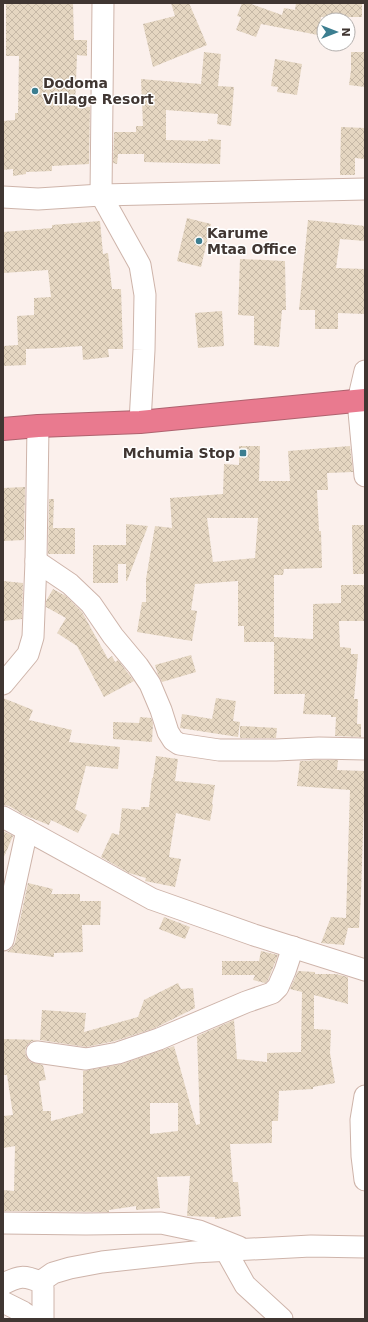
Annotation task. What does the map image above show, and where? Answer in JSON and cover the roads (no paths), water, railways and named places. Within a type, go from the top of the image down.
[{"type":"highway","points":[[3,430],[38,426],[140,422],[361,401]]},
{"type":"street","points":[[103,3],[101,195],[140,265],[145,295],[140,422]]},
{"type":"street","points":[[3,197],[38,199],[101,195],[365,189]]},
{"type":"street","points":[[365,372],[361,401],[365,476]]},
{"type":"street","points":[[3,684],[28,654],[33,637],[38,426]]},
{"type":"street","points":[[36,561],[70,584],[91,604],[113,636],[138,666],[150,684],[168,732],[173,740],[179,744],[218,750],[320,748],[365,749]]},
{"type":"street","points":[[3,817],[152,899],[254,935],[365,970]]},
{"type":"street","points":[[3,940],[27,830]]},
{"type":"street","points":[[37,1052],[86,1060],[118,1053],[159,1039],[246,1002],[272,993],[278,987],[293,947]]},
{"type":"street","points":[[365,1096],[361,1120],[362,1156],[365,1180]]},
{"type":"street","points":[[3,1223],[161,1223],[198,1231],[235,1250],[245,1285],[282,1319]]},
{"type":"street","points":[[40,1282],[53,1273],[102,1262],[194,1252],[311,1246],[365,1248]]},
{"type":"street","points":[[3,1284],[16,1278],[29,1277],[40,1282],[43,1288],[43,1319]]},
{"type":"street","points":[[3,1302],[33,1319]]},
{"type":"place","name":"Dodoma Village Resort","points":[[35,91]]},
{"type":"place","name":"Karume Mtaa Office","points":[[199,241]]},
{"type":"place","name":"Mchumia Stop","points":[[243,453]]}]
